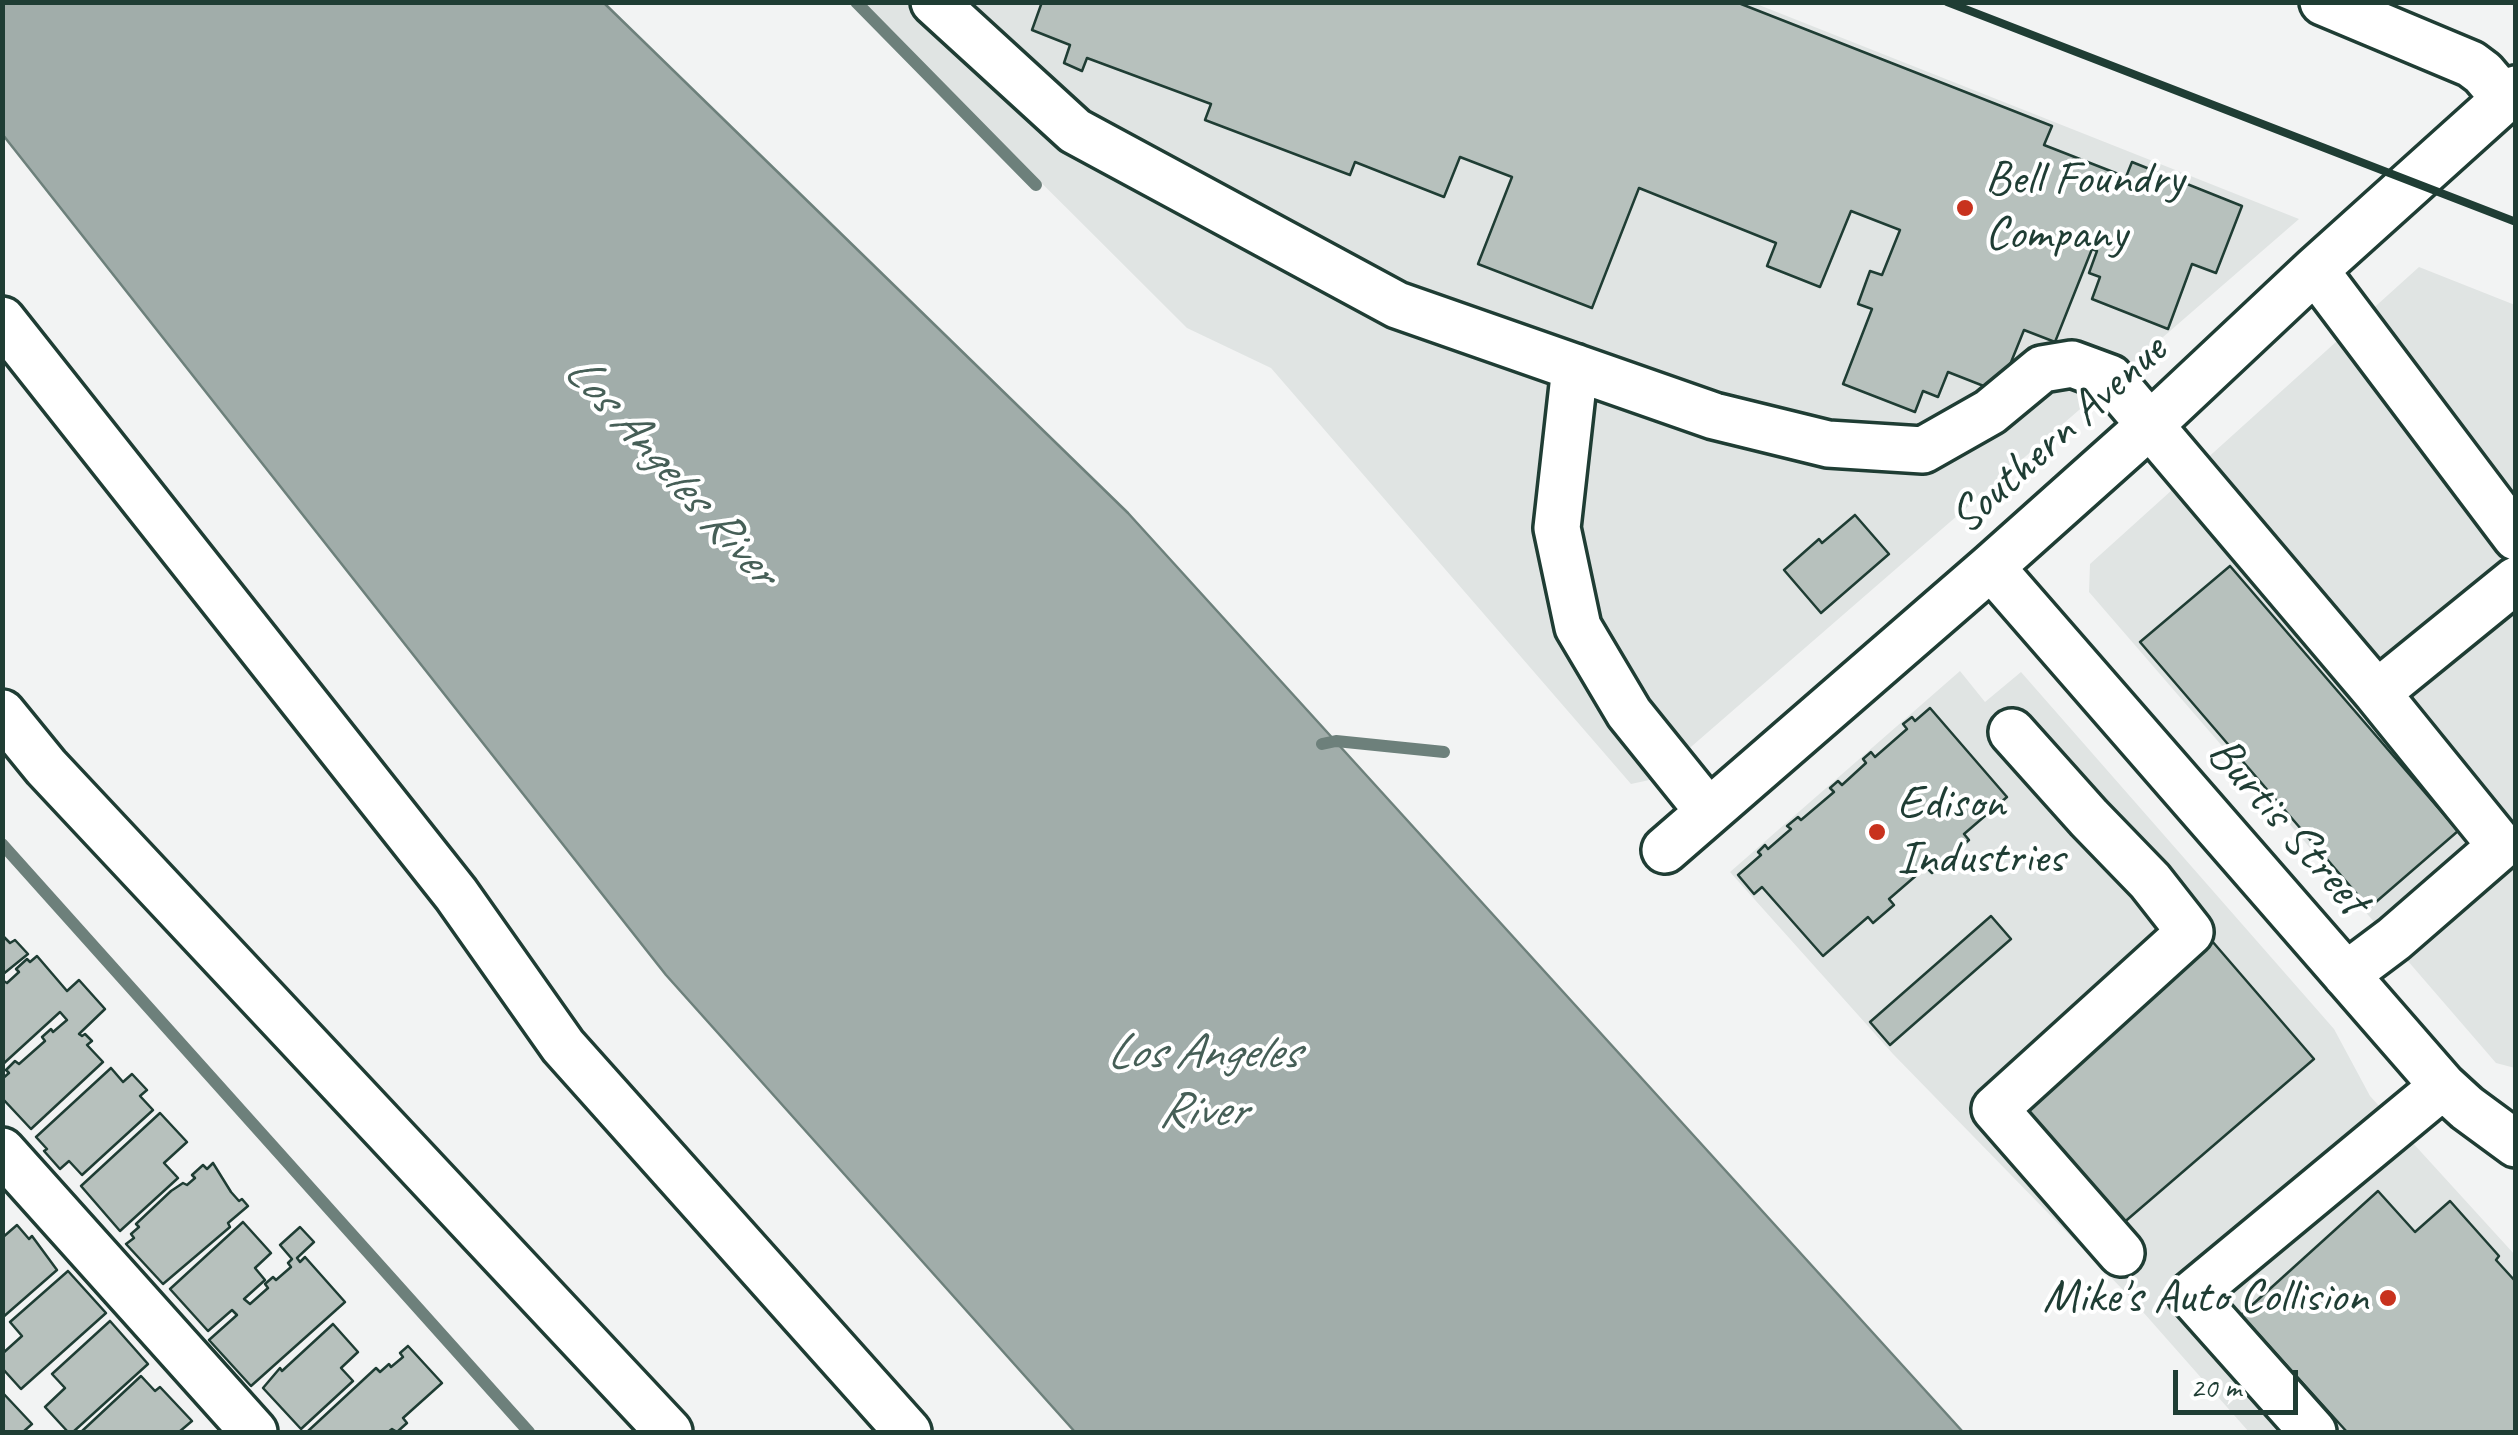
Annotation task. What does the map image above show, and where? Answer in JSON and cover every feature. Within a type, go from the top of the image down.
[{"type":"street","points":[[934,2],[1075,131],[1397,305],[1714,416],[1828,444],[1923,450],[1990,412],[2042,369],[2072,364],[2110,378],[2501,846],[2394,939],[2346,975]]},
{"type":"street","points":[[2323,2],[2471,64],[2510,94]]},
{"type":"street","name":"Southern Avenue","points":[[1665,850],[2150,425],[2510,94]]},
{"type":"street","points":[[2315,270],[2516,537]]},
{"type":"street","points":[[2,320],[456,894],[563,1046],[908,1432]]},
{"type":"street","points":[[1575,367],[1556,528],[1578,627],[1629,713],[1708,811]]},
{"type":"street","name":"Burtis Street","points":[[1991,567],[2443,1086],[2516,1144]]},
{"type":"street","points":[[2376,694],[2516,580]]},
{"type":"street","points":[[2,713],[46,767],[669,1432]]},
{"type":"street","points":[[2012,732],[2150,881],[2190,932],[1996,1108],[2121,1254]]},
{"type":"street","points":[[2313,1432],[2191,1295],[2443,1086]]},
{"type":"street","points":[[2,1151],[254,1432]]},
{"type":"shaded area","points":[[861,3],[1754,3],[2299,219],[1654,779],[1631,784],[1271,368],[1187,328]]},
{"type":"shaded area","points":[[2419,267],[2515,305],[2515,1068],[2496,1063],[2089,592],[2090,564]]},
{"type":"shaded area","points":[[1960,671],[1985,702],[2021,672],[2334,1029],[2370,1096],[2515,1255],[2515,1432],[2249,1432],[2128,1295],[1893,1054],[1730,872]]},
{"type":"water","name":"Los Angeles River","points":[[3,2],[604,3],[1128,513],[1963,1432],[1075,1432],[666,975],[3,135]]},
{"type":"building","name":"Bell Foundry Company","points":[[1042,2],[1736,2],[2052,126],[2044,145],[2126,177],[2132,162],[2242,206],[2216,273],[2192,264],[2168,329],[2092,299],[2100,277],[2089,273],[2097,251],[2092,249],[2055,342],[2024,330],[1999,392],[1948,372],[1938,397],[1923,391],[1915,412],[1843,384],[1872,309],[1858,304],[1870,271],[1882,275],[1900,230],[1851,211],[1820,287],[1767,266],[1776,243],[1639,188],[1592,308],[1478,264],[1512,177],[1460,157],[1444,197],[1355,162],[1350,175],[1205,120],[1211,104],[1087,58],[1082,71],[1064,63],[1070,45],[1032,30]]},
{"type":"building","points":[[1855,515],[1889,554],[1821,613],[1784,570],[1819,539],[1822,543]]},
{"type":"building","points":[[2230,566],[2458,831],[2369,908],[2140,642]]},
{"type":"building","name":"Edison Industries","points":[[1930,708],[2007,797],[1964,834],[1969,840],[1932,873],[1926,867],[1889,899],[1894,905],[1873,923],[1868,917],[1823,956],[1762,887],[1754,894],[1738,875],[1761,855],[1758,852],[1765,845],[1768,849],[1791,829],[1787,826],[1798,817],[1801,820],[1834,792],[1830,788],[1838,781],[1842,785],[1866,763],[1863,759],[1871,752],[1875,757],[1907,729],[1903,724],[1912,717],[1915,721]]},
{"type":"building","points":[[1991,916],[2011,939],[1890,1045],[1870,1022]]},
{"type":"building","points":[[2,935],[10,943],[15,940],[28,954],[2,975]]},
{"type":"building","points":[[2212,941],[2314,1059],[2121,1225],[2019,1108]]},
{"type":"building","points":[[37,956],[67,991],[79,980],[105,1009],[79,1034],[92,1041],[87,1045],[103,1062],[31,1129],[2,1098],[2,1079],[15,1061],[19,1064],[45,1041],[42,1037],[67,1020],[60,1012],[2,1065],[2,980],[7,983],[27,959],[30,962]]},
{"type":"building","points":[[111,1068],[123,1082],[132,1074],[147,1090],[140,1096],[153,1110],[82,1175],[69,1161],[60,1169],[36,1137]]},
{"type":"building","points":[[160,1113],[187,1142],[164,1163],[178,1178],[120,1231],[81,1186]]},
{"type":"building","points":[[213,1163],[231,1192],[248,1206],[228,1223],[230,1227],[163,1284],[126,1244],[134,1238],[131,1234],[139,1227],[136,1224],[171,1191],[183,1183],[187,1185],[203,1165],[207,1169]]},
{"type":"building","name":"Mike's Auto Collision","points":[[2378,1191],[2415,1232],[2450,1201],[2499,1256],[2496,1260],[2516,1282],[2516,1432],[2347,1432],[2241,1315]]},
{"type":"building","points":[[243,1222],[271,1253],[255,1268],[265,1280],[244,1299],[250,1304],[268,1288],[265,1284],[291,1267],[288,1263],[292,1259],[280,1245],[300,1227],[314,1242],[297,1258],[300,1262],[305,1257],[345,1302],[251,1386],[209,1340],[237,1315],[232,1310],[208,1331],[170,1289]]},
{"type":"building","points":[[17,1225],[29,1239],[32,1236],[57,1270],[2,1318],[2,1238]]},
{"type":"building","points":[[68,1271],[106,1313],[21,1389],[2,1368],[2,1354],[22,1336],[10,1322]]},
{"type":"building","points":[[110,1321],[148,1364],[73,1432],[68,1432],[45,1407],[65,1388],[52,1374]]},
{"type":"building","points":[[333,1324],[358,1352],[341,1368],[353,1381],[301,1429],[263,1388],[280,1368],[282,1371]]},
{"type":"building","points":[[408,1346],[442,1383],[403,1418],[407,1423],[397,1432],[307,1432],[376,1368],[380,1372],[403,1357],[400,1353]]},
{"type":"building","points":[[141,1376],[155,1391],[160,1387],[192,1421],[179,1432],[81,1432]]},
{"type":"building","points":[[2,1392],[32,1424],[23,1432],[2,1432]]},
{"type":"waterway","points":[[856,2],[1036,185]]},
{"type":"waterway","points":[[1322,744],[1336,741],[1444,752]]},
{"type":"waterway","points":[[2,844],[529,1432]]},
{"type":"railway","points":[[1947,2],[2516,222]]},
{"type":"place","name":"Bell Foundry Company","points":[[1965,208]]},
{"type":"place","name":"Edison Industries","points":[[1877,832]]},
{"type":"place","name":"Mike's Auto Collision","points":[[2388,1298]]}]
